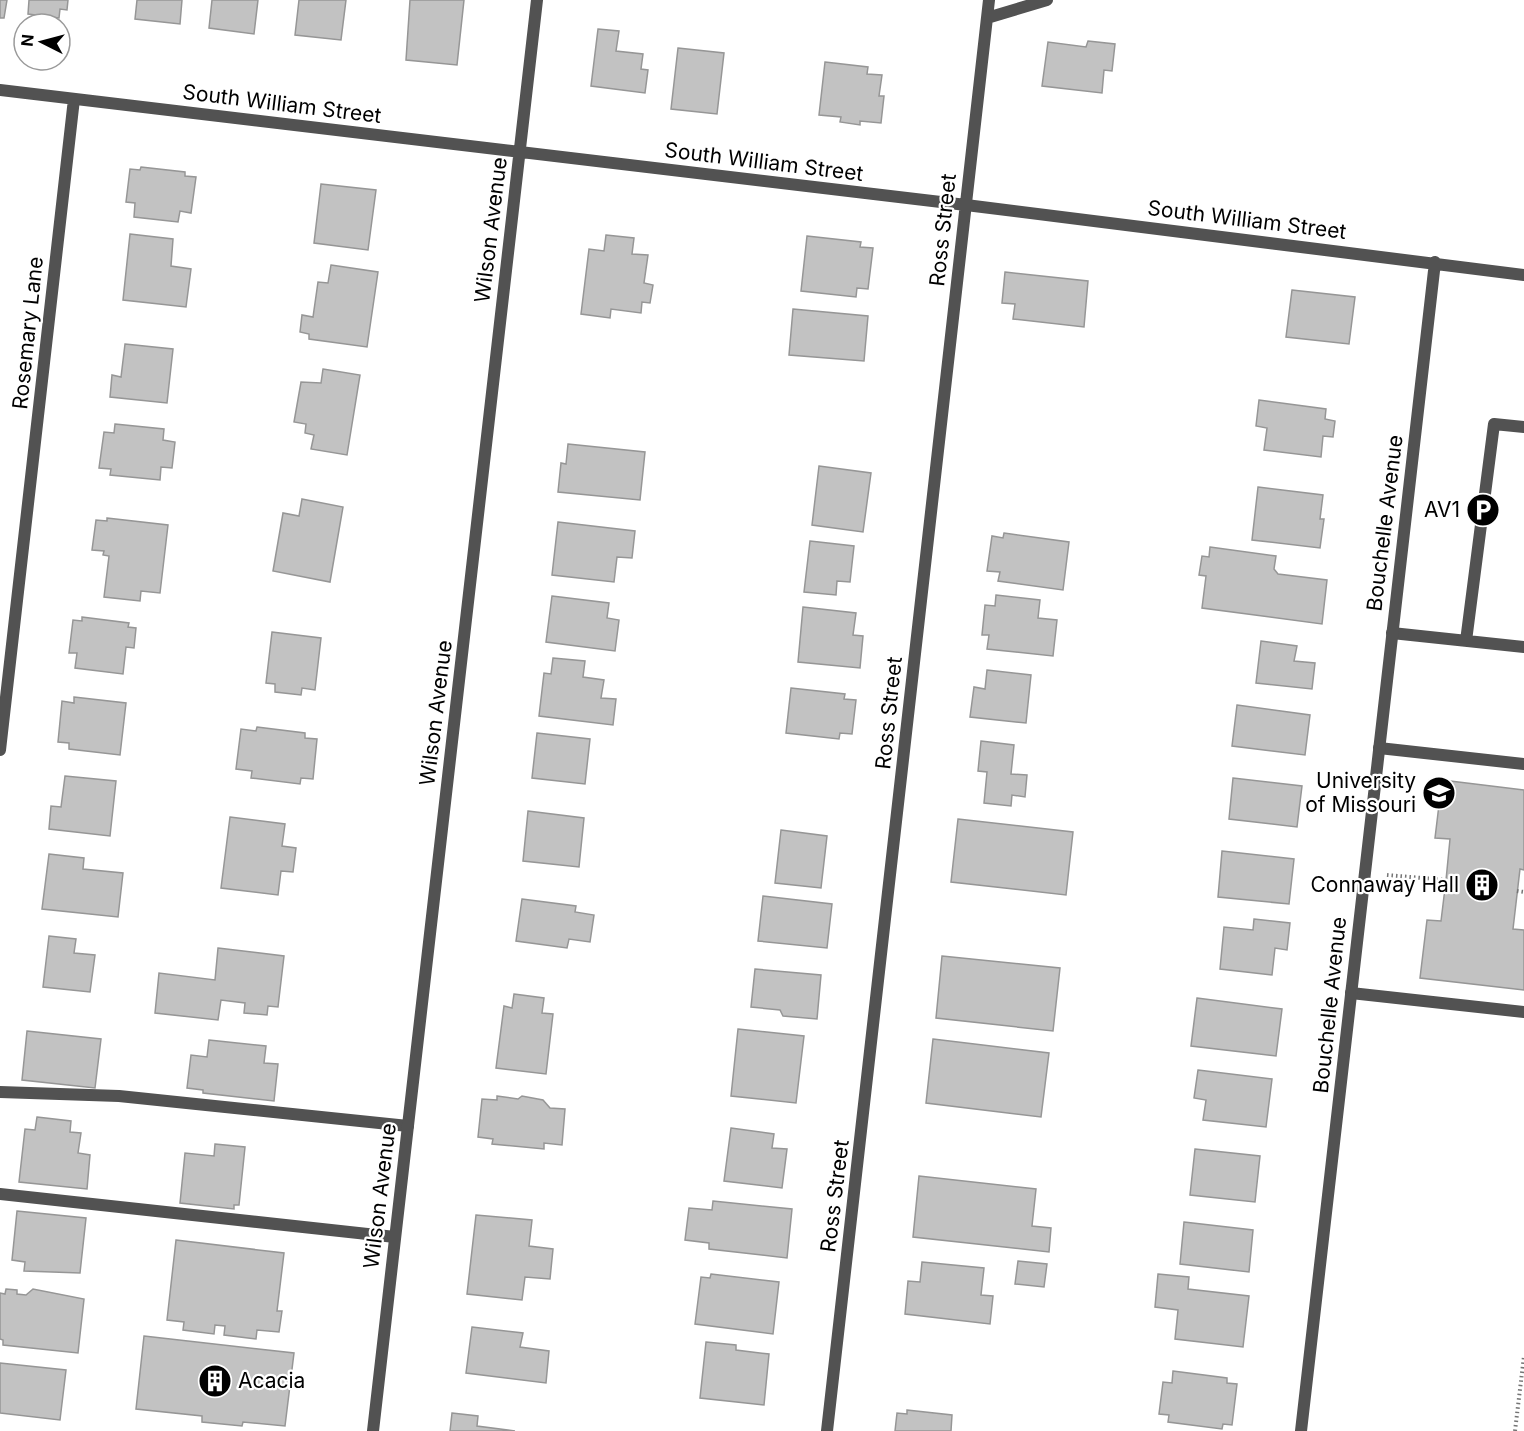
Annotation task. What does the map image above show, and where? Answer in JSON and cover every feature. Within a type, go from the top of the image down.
[{"type":"street","name":"Wilson Avenue","points":[[373,1431],[537,0]]},
{"type":"street","name":"Ross Street","points":[[827,1431],[989,0]]},
{"type":"street","points":[[987,18],[1047,0]]},
{"type":"street","name":"South William Street","points":[[0,90],[966,205],[1435,262],[1524,275]]},
{"type":"street","name":"Rosemary Lane","points":[[0,750],[74,99]]},
{"type":"street","name":"Bouchelle Avenue","points":[[1301,1431],[1435,262]]},
{"type":"street","points":[[1466,641],[1494,424],[1524,427]]},
{"type":"street","points":[[1392,633],[1524,647]]},
{"type":"street","points":[[1379,748],[1524,764]]},
{"type":"street","points":[[1351,993],[1524,1012]]},
{"type":"street","points":[[0,1092],[119,1096],[408,1126]]},
{"type":"street","points":[[0,1194],[395,1237]]},
{"type":"path","points":[[1364,873],[1446,880]]},
{"type":"path","points":[[1517,891],[1524,892]]},
{"type":"path","points":[[1515,1431],[1524,1356]]},
{"type":"building","points":[[0,0],[7,0],[4,18],[0,18]]},
{"type":"building","points":[[29,0],[68,0],[67,10],[28,12]]},
{"type":"building","points":[[137,0],[182,0],[180,24],[135,19]]},
{"type":"building","points":[[212,0],[258,0],[254,34],[209,28]]},
{"type":"building","points":[[299,0],[346,0],[341,40],[295,35]]},
{"type":"building","points":[[410,0],[464,0],[457,65],[406,60]]},
{"type":"building","points":[[598,29],[619,31],[616,51],[643,54],[641,69],[648,70],[645,93],[591,86]]},
{"type":"building","points":[[1088,41],[1115,44],[1112,71],[1104,70],[1102,93],[1042,86],[1048,42],[1086,47]]},
{"type":"building","points":[[678,48],[724,53],[717,114],[671,109]]},
{"type":"building","points":[[825,62],[868,67],[867,74],[882,75],[879,96],[884,96],[881,123],[860,121],[860,125],[840,122],[841,117],[819,115]]},
{"type":"building","points":[[141,167],[185,172],[185,176],[196,177],[191,213],[180,211],[178,222],[134,217],[135,203],[126,202],[130,169],[140,170]]},
{"type":"building","points":[[321,184],[376,190],[368,250],[314,243]]},
{"type":"building","points":[[130,234],[173,239],[171,266],[191,269],[186,307],[123,300]]},
{"type":"building","points":[[606,235],[634,238],[632,254],[648,255],[644,283],[653,285],[650,303],[642,302],[641,313],[611,309],[610,318],[581,314],[589,249],[604,251]]},
{"type":"building","points":[[807,236],[861,242],[860,247],[873,248],[868,289],[857,288],[856,297],[801,291]]},
{"type":"building","points":[[331,265],[378,272],[367,347],[309,339],[309,334],[300,332],[302,315],[313,317],[318,282],[328,283]]},
{"type":"building","points":[[1005,272],[1088,281],[1084,327],[1013,319],[1015,304],[1002,303]]},
{"type":"building","points":[[1292,290],[1355,297],[1349,344],[1286,337]]},
{"type":"building","points":[[793,309],[868,316],[864,361],[789,355]]},
{"type":"building","points":[[125,344],[173,349],[167,403],[110,397],[112,375],[121,377]]},
{"type":"building","points":[[323,369],[360,375],[347,455],[311,449],[314,435],[305,433],[306,424],[294,422],[301,382],[321,383]]},
{"type":"building","points":[[1259,400],[1326,409],[1325,419],[1335,421],[1333,437],[1323,436],[1321,457],[1264,450],[1267,428],[1256,426]]},
{"type":"building","points":[[115,424],[164,429],[163,440],[175,442],[172,468],[161,467],[160,480],[110,475],[111,469],[99,468],[104,432],[114,433]]},
{"type":"building","points":[[568,444],[645,452],[640,500],[558,492],[561,463],[566,464]]},
{"type":"building","points":[[819,466],[871,473],[863,532],[812,525]]},
{"type":"building","points":[[1258,487],[1323,495],[1320,519],[1324,519],[1320,548],[1252,540]]},
{"type":"building","points":[[302,499],[343,507],[330,582],[273,571],[283,513],[299,516]]},
{"type":"building","points":[[107,518],[168,525],[160,593],[141,591],[140,601],[104,597],[109,556],[103,555],[104,551],[92,550],[96,520],[107,521]]},
{"type":"building","points":[[558,522],[635,531],[632,558],[617,557],[614,582],[552,575]]},
{"type":"building","points":[[1004,533],[1069,542],[1063,590],[998,581],[1000,572],[987,571],[992,536],[1003,538]]},
{"type":"building","points":[[810,541],[854,546],[850,582],[837,581],[836,595],[804,592]]},
{"type":"building","points":[[1210,547],[1276,556],[1274,569],[1278,574],[1327,580],[1322,624],[1202,608],[1206,576],[1199,575],[1202,556],[1209,557]]},
{"type":"building","points":[[996,595],[1040,600],[1038,618],[1057,620],[1053,656],[987,649],[989,635],[982,635],[985,605],[995,606]]},
{"type":"building","points":[[552,596],[609,603],[607,618],[619,620],[615,651],[546,642]]},
{"type":"building","points":[[803,607],[856,613],[853,635],[863,636],[860,668],[798,662]]},
{"type":"building","points":[[82,617],[129,623],[128,627],[136,628],[134,648],[126,647],[123,674],[75,668],[77,653],[69,653],[73,620],[82,621]]},
{"type":"building","points":[[272,632],[321,638],[315,690],[302,688],[301,695],[275,692],[275,684],[266,683]]},
{"type":"building","points":[[1261,641],[1297,646],[1294,661],[1315,663],[1312,689],[1256,683]]},
{"type":"building","points":[[553,658],[585,661],[583,677],[604,680],[601,698],[616,699],[613,725],[539,716],[544,673],[551,674]]},
{"type":"building","points":[[987,670],[1031,675],[1026,723],[970,717],[974,687],[985,689]]},
{"type":"building","points":[[791,688],[845,694],[844,699],[856,700],[852,734],[840,733],[839,739],[786,733]]},
{"type":"building","points":[[74,697],[126,703],[120,755],[69,749],[69,743],[58,742],[62,701],[74,703]]},
{"type":"building","points":[[1237,705],[1310,715],[1305,755],[1232,746]]},
{"type":"building","points":[[257,727],[305,733],[305,738],[317,739],[313,779],[301,778],[300,784],[251,778],[252,771],[236,769],[241,729],[256,731]]},
{"type":"building","points":[[537,733],[590,739],[585,784],[532,778]]},
{"type":"building","points":[[981,741],[1014,745],[1011,774],[1027,775],[1025,797],[1012,795],[1011,806],[984,803],[987,772],[978,771]]},
{"type":"building","points":[[65,776],[116,781],[110,836],[49,829],[51,806],[61,807]]},
{"type":"building","points":[[1233,778],[1302,786],[1297,827],[1229,819]]},
{"type":"building","name":"Connaway Hall","points":[[1442,780],[1524,790],[1524,870],[1520,869],[1513,929],[1524,930],[1524,990],[1420,978],[1427,920],[1441,921],[1446,880],[1450,839],[1435,838]]},
{"type":"building","points":[[528,811],[584,818],[579,867],[523,861]]},
{"type":"building","points":[[230,817],[285,824],[282,846],[296,848],[293,872],[281,871],[278,895],[221,888]]},
{"type":"building","points":[[958,819],[1073,832],[1066,895],[951,882]]},
{"type":"building","points":[[781,830],[827,836],[821,888],[775,883]]},
{"type":"building","points":[[1222,851],[1294,859],[1289,904],[1218,897]]},
{"type":"building","points":[[49,854],[84,858],[83,869],[123,873],[118,917],[42,909]]},
{"type":"building","points":[[763,896],[832,904],[827,948],[758,941]]},
{"type":"building","points":[[522,899],[576,906],[575,912],[594,915],[590,942],[569,939],[567,948],[516,941]]},
{"type":"building","points":[[1254,919],[1290,923],[1287,950],[1275,948],[1272,975],[1220,969],[1224,927],[1253,930]]},
{"type":"building","points":[[49,936],[76,939],[74,953],[95,955],[90,992],[43,987]]},
{"type":"building","points":[[218,948],[284,956],[278,1007],[268,1006],[267,1015],[244,1013],[245,1003],[221,1000],[218,1020],[155,1013],[159,973],[215,980]]},
{"type":"building","points":[[942,956],[1060,968],[1053,1031],[936,1018]]},
{"type":"building","points":[[755,969],[821,975],[817,1019],[783,1016],[780,1010],[751,1007]]},
{"type":"building","points":[[514,994],[544,998],[542,1013],[553,1014],[546,1074],[496,1068],[504,1006],[512,1008]]},
{"type":"building","points":[[1197,998],[1282,1009],[1276,1056],[1191,1046]]},
{"type":"building","points":[[738,1029],[804,1036],[796,1103],[731,1096]]},
{"type":"building","points":[[27,1031],[101,1039],[95,1088],[22,1080]]},
{"type":"building","points":[[933,1039],[1049,1053],[1041,1117],[926,1103]]},
{"type":"building","points":[[209,1040],[266,1046],[264,1063],[278,1064],[274,1101],[203,1093],[203,1090],[187,1088],[191,1055],[207,1057]]},
{"type":"building","points":[[1198,1070],[1272,1079],[1266,1127],[1203,1120],[1206,1100],[1194,1098]]},
{"type":"building","points":[[497,1096],[518,1099],[522,1096],[543,1100],[550,1108],[565,1109],[562,1145],[544,1143],[544,1149],[492,1144],[493,1139],[478,1137],[482,1099],[497,1100]]},
{"type":"building","points":[[37,1117],[71,1121],[70,1132],[81,1133],[78,1153],[90,1155],[87,1189],[19,1182],[25,1129],[35,1130]]},
{"type":"building","points":[[731,1128],[774,1134],[772,1148],[787,1149],[782,1188],[724,1181]]},
{"type":"building","points":[[215,1144],[245,1147],[239,1205],[234,1205],[234,1209],[180,1203],[185,1153],[214,1156]]},
{"type":"building","points":[[1195,1149],[1260,1156],[1255,1202],[1190,1195]]},
{"type":"building","points":[[919,1176],[1036,1189],[1032,1226],[1051,1228],[1049,1252],[913,1237]]},
{"type":"building","points":[[713,1201],[792,1209],[787,1258],[709,1249],[709,1243],[685,1240],[689,1208],[712,1210]]},
{"type":"building","points":[[17,1211],[86,1218],[80,1273],[24,1271],[25,1262],[12,1260]]},
{"type":"building","points":[[476,1215],[532,1220],[529,1246],[553,1249],[550,1279],[525,1277],[522,1300],[467,1294]]},
{"type":"building","points":[[1184,1222],[1253,1230],[1249,1272],[1180,1264]]},
{"type":"building","points":[[176,1240],[284,1253],[277,1311],[282,1311],[279,1332],[257,1330],[256,1339],[224,1335],[225,1326],[215,1325],[214,1334],[183,1330],[184,1322],[167,1320]]},
{"type":"building","points":[[1018,1261],[1047,1264],[1044,1287],[1015,1284]]},
{"type":"building","points":[[922,1262],[984,1268],[981,1295],[993,1296],[990,1324],[905,1314],[908,1281],[920,1282]]},
{"type":"building","points":[[711,1274],[779,1282],[773,1334],[695,1324],[701,1277],[710,1278]]},
{"type":"building","points":[[1158,1274],[1189,1277],[1188,1289],[1249,1296],[1243,1347],[1175,1339],[1178,1310],[1155,1307]]},
{"type":"building","points":[[6,1289],[17,1290],[17,1294],[26,1295],[33,1289],[84,1299],[78,1353],[3,1345],[3,1340],[0,1339],[0,1293],[5,1294]]},
{"type":"building","points":[[472,1327],[523,1333],[520,1347],[549,1351],[546,1383],[466,1373]]},
{"type":"building","name":"Acacia","points":[[144,1336],[294,1353],[285,1426],[243,1422],[242,1426],[202,1422],[202,1416],[136,1409]]},
{"type":"building","points":[[706,1342],[736,1345],[736,1350],[769,1354],[764,1405],[700,1398]]},
{"type":"building","points":[[0,1363],[66,1370],[60,1420],[0,1413]]},
{"type":"building","points":[[1173,1371],[1227,1378],[1227,1383],[1237,1384],[1232,1425],[1223,1424],[1222,1429],[1168,1422],[1169,1415],[1159,1414],[1163,1382],[1172,1383]]},
{"type":"building","points":[[907,1410],[952,1415],[951,1431],[895,1431],[897,1413],[907,1414]]},
{"type":"building","points":[[452,1413],[478,1416],[477,1426],[515,1431],[450,1431]]},
{"type":"place","name":"AV1","points":[[1483,510]]},
{"type":"place","name":"University of Missouri","points":[[1439,793]]},
{"type":"place","name":"Connaway Hall","points":[[1482,885]]},
{"type":"place","name":"Acacia","points":[[215,1381]]}]
